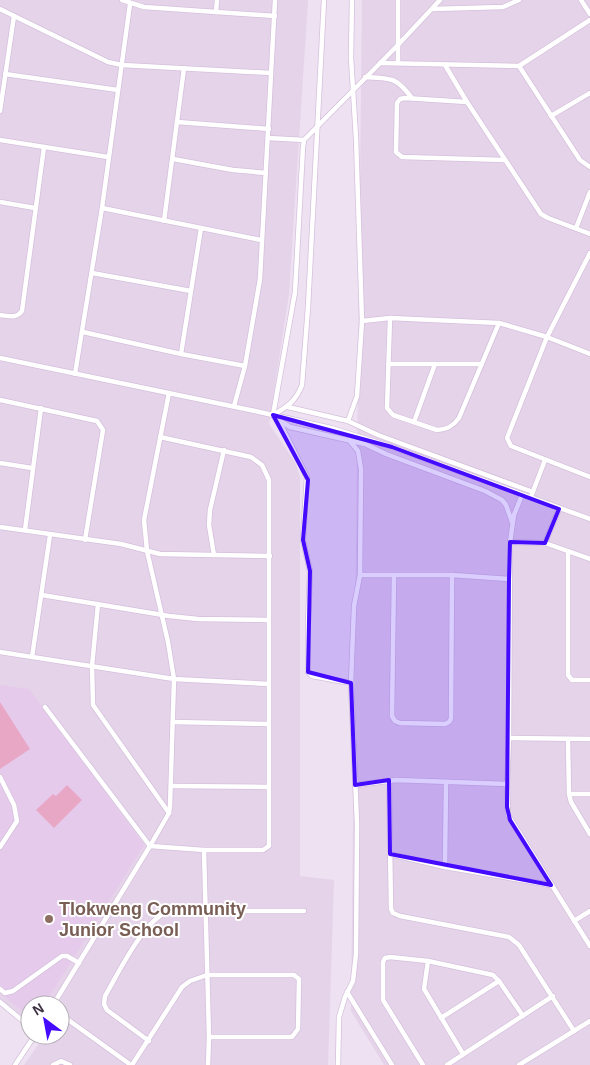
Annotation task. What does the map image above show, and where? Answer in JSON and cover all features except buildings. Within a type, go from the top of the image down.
[{"type":"street","points":[[122,0],[144,8],[274,16]]},
{"type":"street","points":[[216,12],[217,0]]},
{"type":"street","points":[[234,406],[245,366],[260,279],[275,0]]},
{"type":"street","points":[[274,416],[288,407],[298,395],[302,385],[308,308],[324,0]]},
{"type":"street","points":[[348,421],[357,396],[362,321],[356,138],[351,58],[352,0]]},
{"type":"street","points":[[398,0],[398,63]]},
{"type":"street","points":[[351,682],[312,676],[308,672],[310,571],[303,540],[307,476],[282,427],[274,416],[295,292],[304,140],[440,0]]},
{"type":"street","points":[[456,0],[456,8]]},
{"type":"street","points":[[581,0],[590,14]]},
{"type":"street","points":[[431,9],[504,7],[515,1]]},
{"type":"street","points":[[76,374],[102,208],[130,4]]},
{"type":"street","points":[[0,9],[98,58],[122,65],[271,73]]},
{"type":"street","points":[[0,111],[14,16]]},
{"type":"street","points":[[380,63],[519,66],[590,20]]},
{"type":"street","points":[[445,64],[467,102],[543,216],[590,234]]},
{"type":"street","points":[[519,66],[581,161],[590,166]]},
{"type":"street","points":[[164,221],[184,68]]},
{"type":"street","points":[[5,74],[118,90]]},
{"type":"street","points":[[365,77],[394,80],[402,85],[412,98]]},
{"type":"street","points":[[551,116],[590,93]]},
{"type":"street","points":[[467,102],[402,98],[398,103],[394,149],[400,156],[505,160]]},
{"type":"street","points":[[177,122],[269,129]]},
{"type":"street","points":[[268,138],[304,140]]},
{"type":"street","points":[[0,140],[108,157]]},
{"type":"street","points":[[0,315],[16,316],[22,311],[44,147]]},
{"type":"street","points":[[173,159],[233,170],[266,173]]},
{"type":"street","points":[[576,228],[590,192]]},
{"type":"street","points":[[0,202],[35,208]]},
{"type":"street","points":[[102,208],[261,240]]},
{"type":"street","points":[[181,354],[201,228]]},
{"type":"street","points":[[590,253],[548,337],[507,438],[511,446],[590,477]]},
{"type":"street","points":[[92,273],[191,291]]},
{"type":"street","points":[[362,321],[390,318],[499,323],[548,337],[590,354]]},
{"type":"street","points":[[390,318],[387,408],[393,415],[437,430],[443,430],[455,423],[459,418],[499,323]]},
{"type":"street","points":[[83,332],[245,366]]},
{"type":"street","points":[[0,358],[332,428],[376,441],[590,519]]},
{"type":"street","points":[[388,364],[482,364]]},
{"type":"street","points":[[414,422],[435,364]]},
{"type":"street","points":[[58,995],[169,813],[172,786],[174,679],[162,614],[147,551],[144,520],[169,393]]},
{"type":"street","points":[[0,400],[97,421],[102,427],[85,540]]},
{"type":"street","points":[[288,407],[348,421],[378,435],[533,492]]},
{"type":"street","points":[[25,530],[41,408]]},
{"type":"street","points":[[274,416],[290,427],[365,444],[499,497],[506,504],[513,524]]},
{"type":"street","points":[[45,706],[150,846],[204,850],[263,850],[268,848],[269,480],[262,465],[251,457],[160,437]]},
{"type":"street","points":[[338,1065],[339,1017],[347,992],[353,981],[356,954],[355,785],[351,682],[354,606],[360,576],[361,469],[358,451],[349,440]]},
{"type":"street","points":[[214,555],[209,525],[210,510],[224,450]]},
{"type":"street","points":[[531,498],[545,460]]},
{"type":"street","points":[[0,463],[32,468]]},
{"type":"street","points":[[522,495],[513,524],[510,542],[507,807],[510,820],[590,946]]},
{"type":"street","points":[[545,543],[559,509]]},
{"type":"street","points":[[0,527],[121,544],[147,551],[174,554],[270,556]]},
{"type":"street","points":[[32,657],[50,535]]},
{"type":"street","points":[[510,542],[545,543],[590,559]]},
{"type":"street","points":[[568,551],[568,675],[572,680],[590,680]]},
{"type":"street","points":[[394,575],[392,716],[400,723],[445,724],[451,719],[452,575]]},
{"type":"street","points":[[360,576],[452,575],[509,579]]},
{"type":"street","points":[[42,595],[198,619],[269,620]]},
{"type":"street","points":[[98,604],[92,666],[92,699],[95,708],[169,813]]},
{"type":"street","points":[[0,652],[174,679],[269,684]]},
{"type":"street","points":[[173,722],[269,724]]},
{"type":"street","points":[[509,738],[590,739]]},
{"type":"street","points":[[568,739],[569,794],[571,802],[590,834]]},
{"type":"street","points":[[0,777],[14,805],[17,821],[0,847]]},
{"type":"street","points":[[355,785],[389,780],[507,784]]},
{"type":"street","points":[[389,780],[391,909],[393,913],[436,924],[512,938],[519,945],[574,1031]]},
{"type":"street","points":[[445,867],[446,782]]},
{"type":"street","points":[[172,786],[269,787]]},
{"type":"street","points":[[569,794],[590,794]]},
{"type":"street","points":[[204,850],[209,1037],[208,1065]]},
{"type":"street","points":[[390,854],[445,867],[551,885]]},
{"type":"street","points":[[149,1040],[108,1010],[104,1004],[104,996],[142,935],[161,914],[170,911],[304,911]]},
{"type":"street","points":[[574,921],[590,911]]},
{"type":"street","points":[[0,989],[5,993],[13,991],[62,956],[67,956],[78,963]]},
{"type":"street","points":[[424,1065],[383,1000],[383,962],[385,958],[428,962],[493,975],[523,1016]]},
{"type":"street","points":[[428,962],[424,989],[463,1054]]},
{"type":"street","points":[[70,1021],[132,1065],[182,987],[190,981],[207,975],[294,975],[300,982],[298,1029],[292,1036],[209,1037]]},
{"type":"street","points":[[441,1018],[499,981]]},
{"type":"street","points":[[347,992],[392,1065]]},
{"type":"street","points":[[447,1065],[553,996]]},
{"type":"street","points":[[0,1002],[20,1019]]},
{"type":"street","points":[[519,1065],[590,1021]]},
{"type":"street","points":[[15,1065],[28,1045]]},
{"type":"street","points":[[53,1065],[61,1061],[70,1065]]},
{"type":"highlighted area","points":[[273,415],[392,447],[559,509],[545,543],[510,542],[509,579],[507,807],[510,820],[551,885],[390,854],[389,780],[355,785],[351,683],[308,672],[310,571],[303,540],[308,480]]},
{"type":"shaded area","points":[[0,0],[308,0],[289,294],[269,424],[295,462],[300,477],[300,876],[334,880],[328,1065],[24,1065],[38,1045],[70,1045],[70,995],[20,995],[20,1015],[0,1000]]},
{"type":"shaded area","points":[[362,0],[590,0],[590,1065],[384,1065],[351,1011]]},
{"type":"shaded area","name":"Tlokweng Community Junior School","points":[[0,685],[29,689],[144,845],[50,995],[20,995],[20,1009],[0,993]]},
{"type":"shaded area","points":[[0,702],[30,749],[0,769]]},
{"type":"shaded area","points":[[67,785],[82,800],[54,828],[36,810],[53,794],[56,796]]},
{"type":"place","name":"Tlokweng Community Junior School","points":[[49,919]]}]
